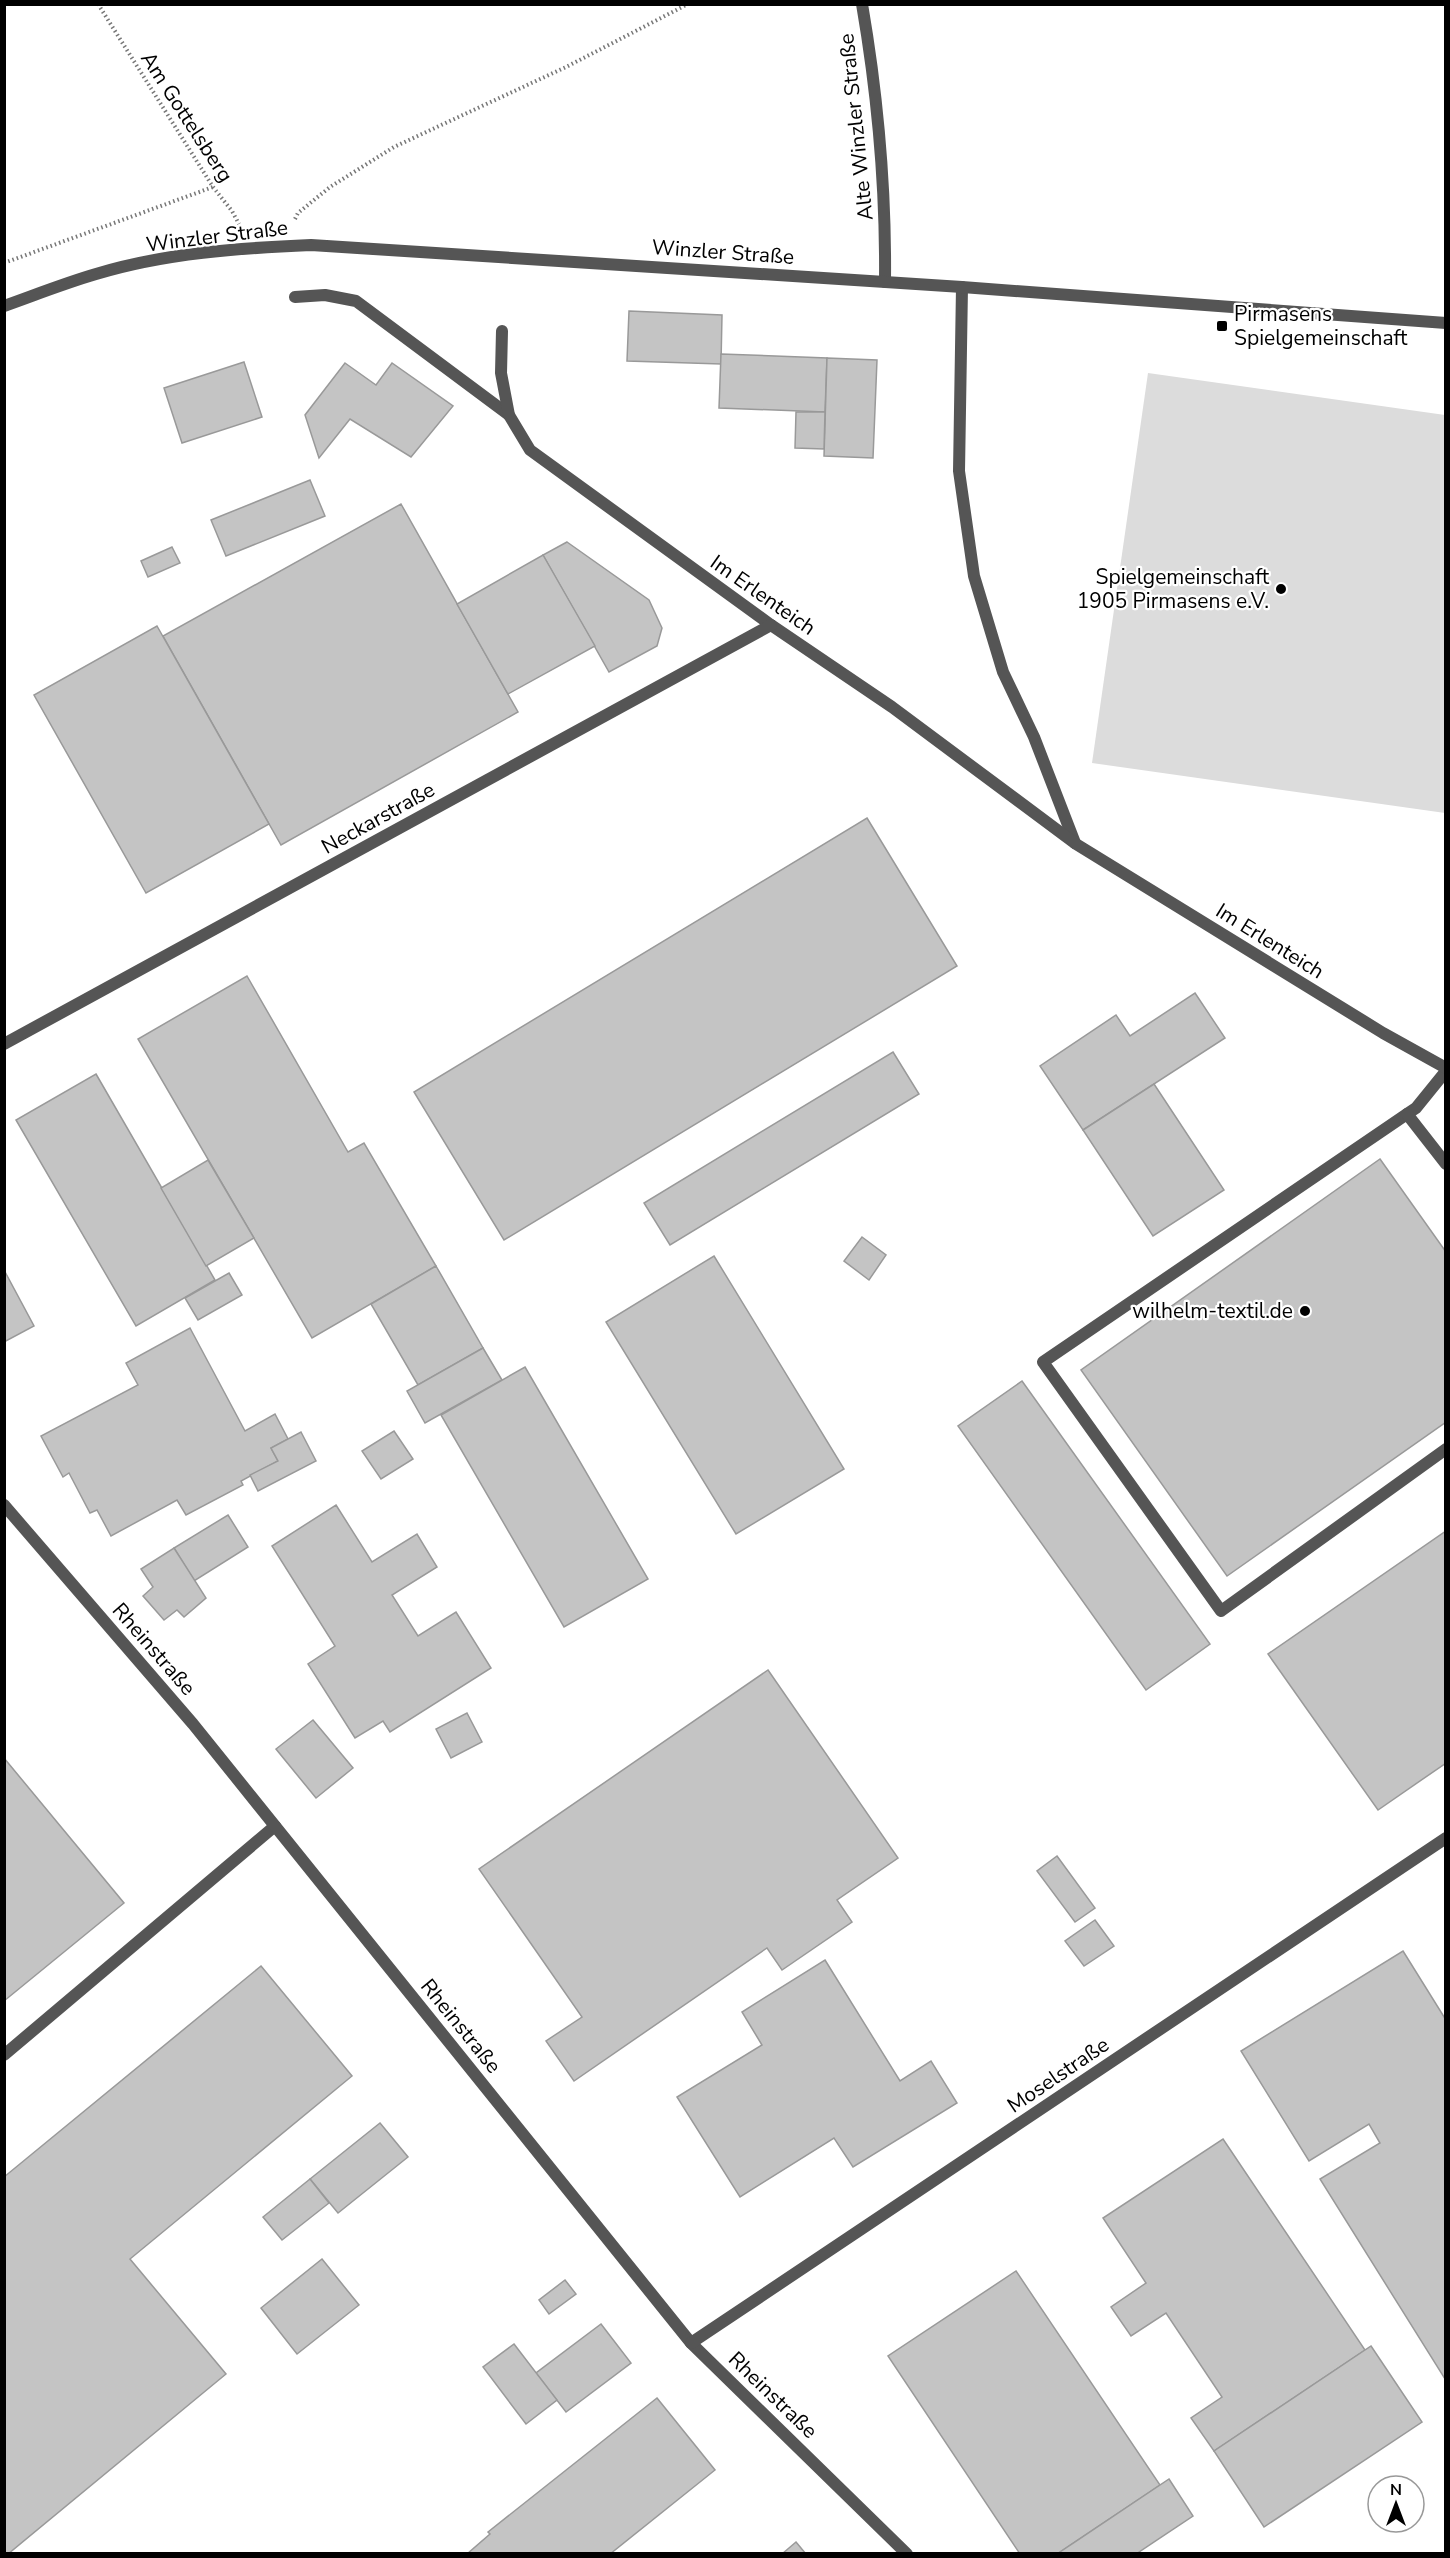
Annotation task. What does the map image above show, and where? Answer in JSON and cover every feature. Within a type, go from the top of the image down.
[{"type":"street","name":"Alte Winzler Straße","points":[[862,4],[873,63],[881,135],[886,216],[885,282]]},
{"type":"street","name":"Winzler Straße","points":[[4,306],[97,273],[151,261],[246,247],[289,246],[449,253],[962,287],[1446,323]]},
{"type":"street","points":[[962,287],[959,471],[974,576],[1003,672],[1034,737],[1076,844]]},
{"type":"street","points":[[295,297],[325,295],[356,301],[509,415]]},
{"type":"street","name":"Im Erlenteich","points":[[502,332],[501,374],[509,415],[530,450],[771,625],[892,707],[1076,844],[1383,1033],[1446,1069]]},
{"type":"street","name":"Neckarstraße","points":[[4,1044],[771,625]]},
{"type":"street","points":[[1446,1069],[1416,1108],[1043,1362],[1221,1611],[1446,1449]]},
{"type":"street","points":[[1407,1114],[1446,1164]]},
{"type":"street","name":"Rheinstraße","points":[[4,1505],[193,1724],[691,2343],[907,2553]]},
{"type":"street","points":[[4,2055],[275,1826]]},
{"type":"street","name":"Moselstraße","points":[[691,2343],[1446,1838]]},
{"type":"path","name":"Am Gottelsberg","points":[[98,4],[213,187],[232,211],[241,227],[246,247]]},
{"type":"path","points":[[289,246],[291,227],[298,213],[330,187],[394,147],[566,66],[688,4]]},
{"type":"path","points":[[4,263],[213,187]]},
{"type":"shaded area","name":"Spielgemeinschaft 1905 Pirmasens e.V.","points":[[1148,373],[1445,415],[1445,813],[1092,763]]},
{"type":"building","points":[[629,311],[722,315],[721,364],[627,361]]},
{"type":"building","points":[[721,354],[827,358],[825,412],[719,408]]},
{"type":"building","points":[[827,358],[877,360],[873,458],[824,456]]},
{"type":"building","points":[[244,362],[262,417],[182,443],[164,388]]},
{"type":"building","points":[[345,363],[376,385],[392,363],[453,406],[411,457],[350,419],[319,458],[305,415]]},
{"type":"building","points":[[796,412],[825,412],[824,449],[795,448]]},
{"type":"building","points":[[310,480],[325,516],[226,556],[211,520]]},
{"type":"building","points":[[401,504],[518,712],[281,845],[163,636]]},
{"type":"building","points":[[567,542],[649,600],[662,628],[657,646],[609,672],[543,555]]},
{"type":"building","points":[[172,547],[180,563],[148,577],[141,561]]},
{"type":"building","points":[[543,555],[595,646],[508,694],[457,604]]},
{"type":"building","points":[[157,626],[269,824],[146,893],[34,695]]},
{"type":"building","points":[[867,818],[957,966],[504,1240],[414,1092]]},
{"type":"building","points":[[247,976],[348,1152],[364,1143],[436,1266],[312,1338],[138,1039]]},
{"type":"building","points":[[1195,993],[1225,1038],[1083,1130],[1040,1066],[1116,1015],[1130,1036]]},
{"type":"building","points":[[893,1052],[919,1094],[670,1245],[644,1203]]},
{"type":"building","points":[[96,1074],[215,1280],[136,1326],[16,1120]]},
{"type":"building","points":[[1154,1084],[1224,1190],[1153,1236],[1083,1130]]},
{"type":"building","name":"wilhelm-textil.de","points":[[1380,1159],[1446,1252],[1446,1422],[1227,1576],[1081,1370]]},
{"type":"building","points":[[208,1160],[254,1238],[206,1266],[161,1188]]},
{"type":"building","points":[[862,1237],[886,1255],[869,1280],[844,1261]]},
{"type":"building","points":[[714,1256],[844,1469],[736,1534],[606,1322]]},
{"type":"building","points":[[436,1266],[483,1348],[418,1385],[371,1304]]},
{"type":"building","points":[[4,1270],[34,1326],[4,1342]]},
{"type":"building","points":[[229,1273],[242,1295],[198,1320],[185,1298]]},
{"type":"building","points":[[190,1328],[245,1431],[275,1414],[288,1439],[271,1448],[278,1461],[241,1481],[243,1485],[186,1515],[177,1500],[111,1536],[97,1510],[90,1513],[69,1473],[63,1477],[41,1436],[138,1385],[126,1363]]},
{"type":"building","points":[[483,1348],[502,1380],[425,1423],[407,1391]]},
{"type":"building","points":[[525,1367],[648,1579],[564,1627],[441,1415]]},
{"type":"building","points":[[1022,1381],[1210,1644],[1146,1690],[958,1426]]},
{"type":"building","points":[[394,1431],[413,1459],[381,1479],[362,1451]]},
{"type":"building","points":[[301,1432],[316,1461],[258,1491],[250,1475],[278,1461],[271,1448]]},
{"type":"building","points":[[336,1505],[372,1562],[417,1534],[437,1567],[392,1595],[418,1636],[456,1612],[491,1668],[390,1732],[383,1721],[355,1738],[308,1664],[335,1646],[272,1546]]},
{"type":"building","points":[[228,1515],[248,1547],[194,1581],[174,1548]]},
{"type":"building","points":[[1446,1531],[1446,1763],[1378,1810],[1268,1654]]},
{"type":"building","points":[[174,1548],[206,1598],[184,1617],[177,1610],[164,1620],[143,1596],[153,1587],[141,1569]]},
{"type":"building","points":[[768,1670],[898,1858],[837,1900],[852,1922],[782,1970],[767,1948],[574,2081],[546,2041],[582,2017],[479,1869]]},
{"type":"building","points":[[467,1713],[482,1742],[451,1758],[436,1729]]},
{"type":"building","points":[[313,1720],[353,1768],[316,1798],[276,1749]]},
{"type":"building","points":[[4,1758],[124,1903],[4,2001]]},
{"type":"building","points":[[1057,1856],[1095,1908],[1075,1922],[1037,1871]]},
{"type":"building","points":[[1095,1920],[1114,1946],[1084,1966],[1065,1941]]},
{"type":"building","points":[[1403,1951],[1446,2020],[1445,2379],[1320,2179],[1380,2143],[1369,2124],[1309,2161],[1241,2051]]},
{"type":"building","points":[[825,1960],[900,2081],[931,2061],[957,2103],[853,2167],[834,2138],[740,2197],[677,2097],[762,2045],[742,2012]]},
{"type":"building","points":[[261,1966],[352,2076],[130,2259],[226,2374],[8,2554],[4,2554],[4,2177]]},
{"type":"building","points":[[380,2123],[408,2157],[338,2213],[310,2179]]},
{"type":"building","points":[[1223,2139],[1365,2350],[1214,2451],[1191,2418],[1222,2397],[1166,2313],[1131,2336],[1111,2307],[1146,2283],[1103,2218]]},
{"type":"building","points":[[310,2179],[329,2203],[282,2240],[263,2217]]},
{"type":"building","points":[[322,2259],[359,2305],[297,2354],[261,2308]]},
{"type":"building","points":[[1016,2271],[1160,2485],[1057,2554],[1020,2554],[888,2356]]},
{"type":"building","points":[[565,2280],[576,2294],[549,2314],[539,2300]]},
{"type":"building","points":[[601,2324],[631,2363],[566,2412],[536,2373]]},
{"type":"building","points":[[514,2344],[557,2400],[526,2424],[483,2367]]},
{"type":"building","points":[[1371,2346],[1422,2422],[1264,2527],[1214,2451]]},
{"type":"building","points":[[657,2398],[715,2470],[610,2554],[467,2554],[490,2534],[488,2532]]},
{"type":"building","points":[[1169,2479],[1193,2516],[1136,2554],[1057,2554]]},
{"type":"building","points":[[796,2542],[806,2554],[782,2554]]},
{"type":"place","name":"Pirmasens Spielgemeinschaft","points":[[1222,326]]},
{"type":"place","name":"Spielgemeinschaft 1905 Pirmasens e.V.","points":[[1281,589]]},
{"type":"place","name":"wilhelm-textil.de","points":[[1305,1311]]}]
